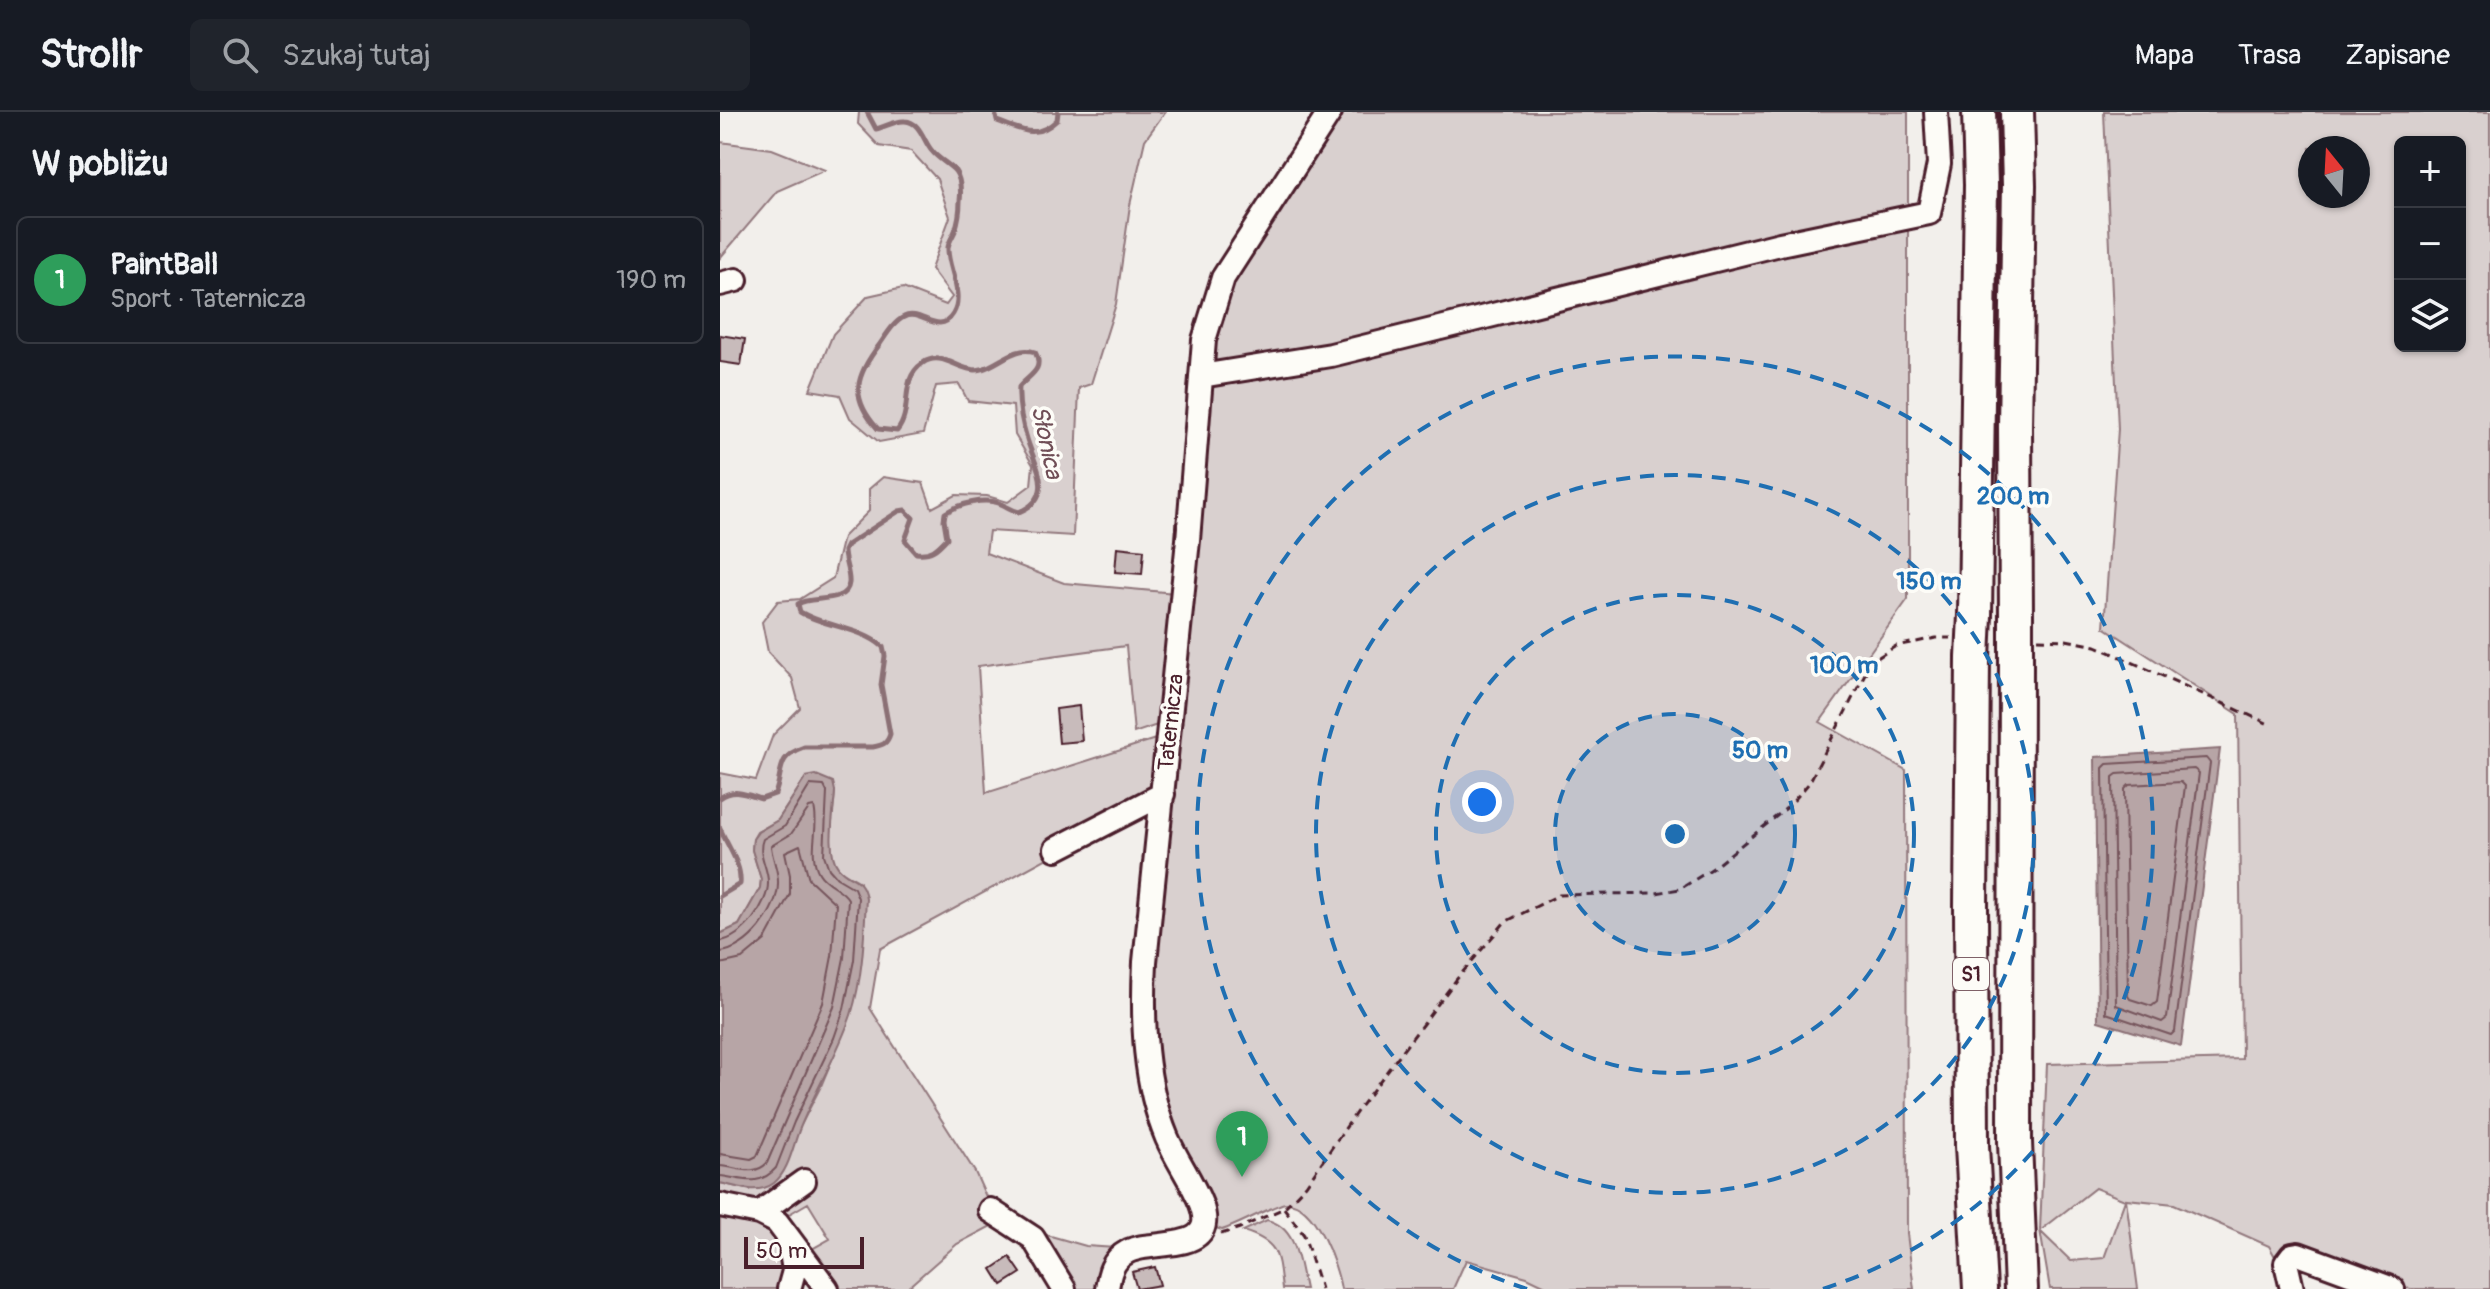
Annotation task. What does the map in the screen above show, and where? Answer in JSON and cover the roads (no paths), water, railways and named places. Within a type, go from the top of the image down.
[{"type":"highway","name":"S1","points":[[1979,112],[1981,185],[1973,658],[1972,1146],[1980,1289]]},
{"type":"highway","name":"S1","points":[[2017,112],[2015,1142],[2021,1289]]},
{"type":"street","name":"Taternicza","points":[[1107,1289],[1111,1269],[1127,1252],[1185,1242],[1197,1235],[1204,1219],[1201,1204],[1167,1138],[1158,1111],[1144,1031],[1145,962],[1204,340],[1223,278],[1330,112]]},
{"type":"street","points":[[1201,376],[1331,355],[1780,244],[1929,213],[1939,164],[1936,112]]},
{"type":"street","points":[[1056,849],[1163,794]]},
{"type":"street","points":[[759,1213],[804,1181]]},
{"type":"street","points":[[720,1205],[759,1213],[777,1222],[827,1289]]},
{"type":"street","points":[[990,1210],[1033,1238],[1064,1289]]},
{"type":"street","points":[[789,1236],[794,1271],[789,1289]]},
{"type":"street","points":[[2292,1289],[2286,1263],[2292,1255],[2303,1255],[2393,1289]]},
{"type":"water","points":[[2220,749],[2181,1046],[2098,1021],[2095,757]]},
{"type":"water","points":[[816,775],[833,782],[835,791],[832,820],[834,860],[842,872],[859,882],[866,898],[858,986],[846,1029],[783,1172],[768,1187],[741,1188],[720,1183],[720,934],[739,925],[760,888],[761,879],[752,850],[753,839],[758,832],[778,820],[806,777]]},
{"type":"waterway","name":"Słonica","points":[[720,798],[735,793],[761,799],[775,794],[784,760],[804,747],[873,747],[884,744],[889,737],[881,685],[885,656],[883,647],[865,636],[800,612],[798,604],[835,597],[847,590],[849,579],[844,551],[847,545],[905,510],[913,518],[905,540],[916,553],[930,552],[947,538],[945,513],[980,501],[995,502],[1019,512],[1031,505],[1040,489],[1038,470],[1022,420],[1019,393],[1019,387],[1037,368],[1035,352],[1021,351],[989,367],[975,370],[938,359],[923,363],[911,378],[905,414],[897,431],[878,429],[863,407],[859,386],[865,366],[894,325],[910,315],[942,323],[953,314],[957,298],[948,248],[957,224],[960,194],[955,171],[934,154],[915,125],[902,121],[876,129],[867,112]]},
{"type":"waterway","name":"Słonica","points":[[995,112],[997,121],[1028,131],[1049,126],[1057,120],[1058,112]]},
{"type":"waterway","name":"Słonica","points":[[720,828],[740,877],[740,884],[720,896]]},
{"type":"place","name":"PaintBall","points":[[1242,1177]]}]
